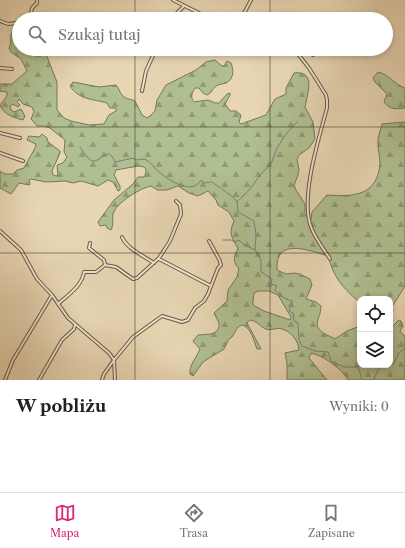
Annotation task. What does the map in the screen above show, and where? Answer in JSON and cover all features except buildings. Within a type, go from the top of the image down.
[{"type":"street","points":[[30,12],[37,3],[37,0]]},
{"type":"street","points":[[174,0],[196,12]]},
{"type":"street","points":[[245,12],[251,0]]},
{"type":"street","points":[[178,12],[184,6]]},
{"type":"street","points":[[0,21],[8,24],[12,24]]},
{"type":"street","points":[[142,91],[146,71],[153,56]]},
{"type":"street","points":[[300,56],[326,95],[327,100],[327,108],[311,171],[308,215],[311,227],[330,259]]},
{"type":"street","points":[[0,68],[12,69]]},
{"type":"street","points":[[0,133],[20,138]]},
{"type":"street","points":[[0,153],[23,161]]},
{"type":"street","points":[[105,265],[116,267],[134,279],[138,278],[159,258],[170,241],[181,214],[180,205],[176,201]]},
{"type":"street","points":[[0,231],[21,250],[37,279],[52,295],[64,313],[109,353],[114,360],[116,380]]},
{"type":"street","points":[[122,237],[130,246],[154,263]]},
{"type":"street","points":[[102,380],[104,374],[114,360],[133,337],[162,316],[182,322],[188,320],[196,308],[204,301],[218,268],[221,265],[209,241]]},
{"type":"street","points":[[90,243],[89,248],[104,260],[105,265]]},
{"type":"street","points":[[159,258],[211,286]]},
{"type":"street","points":[[58,304],[77,287],[84,272],[96,272],[105,265]]},
{"type":"street","points":[[5,380],[14,359],[52,295]]},
{"type":"street","points":[[39,380],[62,340],[74,329],[76,325]]},
{"type":"green space","points":[[12,32],[12,53],[9,48]]},
{"type":"green space","points":[[17,56],[47,56],[57,82],[57,110],[64,118],[89,125],[104,124],[109,115],[116,111],[116,108],[110,108],[107,103],[78,94],[70,86],[73,82],[99,87],[116,85],[123,96],[135,101],[142,115],[147,118],[155,111],[157,100],[166,85],[196,70],[206,62],[215,60],[224,66],[227,61],[231,63],[233,69],[231,79],[226,83],[216,86],[207,95],[199,88],[195,88],[192,93],[192,99],[194,102],[208,100],[219,103],[227,94],[230,93],[225,104],[230,111],[236,111],[241,115],[239,122],[241,124],[266,115],[275,99],[286,94],[286,88],[294,73],[306,75],[309,84],[305,107],[313,122],[315,139],[309,148],[299,155],[297,159],[299,170],[294,185],[305,204],[305,215],[311,220],[312,212],[327,195],[354,195],[369,188],[374,183],[378,175],[380,164],[378,139],[382,124],[405,122],[405,286],[393,305],[393,296],[357,296],[357,300],[339,281],[328,256],[303,249],[287,249],[281,253],[278,260],[277,270],[286,274],[300,274],[310,279],[312,285],[306,299],[316,302],[321,306],[317,323],[322,332],[335,339],[347,331],[357,327],[357,368],[393,368],[393,326],[399,320],[401,321],[403,326],[400,331],[405,336],[405,380],[348,380],[342,371],[332,363],[316,354],[311,353],[309,358],[327,380],[287,380],[287,363],[285,353],[299,350],[296,340],[285,330],[266,329],[250,320],[247,323],[261,349],[257,349],[250,331],[242,325],[238,327],[229,339],[224,349],[203,362],[193,376],[190,374],[192,364],[200,349],[193,341],[198,335],[212,334],[217,330],[219,323],[214,313],[227,301],[228,290],[237,277],[239,269],[234,259],[238,249],[231,233],[234,221],[229,212],[218,205],[216,200],[208,191],[198,196],[189,193],[178,186],[167,190],[157,190],[151,186],[135,193],[119,205],[113,214],[113,224],[111,230],[107,228],[106,225],[100,226],[98,222],[114,200],[133,184],[138,177],[144,177],[146,169],[138,166],[116,170],[114,175],[120,186],[120,190],[118,191],[113,182],[108,180],[98,186],[81,181],[73,183],[65,181],[46,182],[31,179],[29,180],[29,185],[19,183],[11,194],[0,188],[0,171],[5,174],[13,174],[17,170],[24,168],[36,144],[27,140],[29,136],[39,137],[42,134],[47,138],[48,142],[60,151],[52,171],[53,175],[58,175],[57,165],[63,163],[67,157],[64,152],[65,140],[50,128],[37,126],[31,119],[34,112],[32,107],[23,104],[19,99],[17,102],[20,105],[18,107],[13,104],[10,106],[11,110],[14,112],[21,109],[25,116],[23,120],[13,117],[1,108],[0,105],[7,96],[7,92],[0,91],[0,84],[12,84],[27,71],[21,59]],"holes":[[[258,291],[269,291],[278,295],[291,317],[290,320],[264,311],[253,305],[254,293]]]},
{"type":"green space","points":[[378,72],[405,88],[405,108],[396,109],[386,105],[384,102],[387,94],[373,78]]},
{"type":"waterway","points":[[297,122],[286,134],[277,148],[271,164],[237,202],[238,212],[254,221],[256,235],[255,250],[261,260],[261,272],[272,279],[271,284],[277,286],[275,290],[279,294],[292,301],[289,311],[293,313],[294,321],[298,323],[299,340],[302,346],[315,351],[328,352],[331,361],[344,367],[357,367],[363,380]]},
{"type":"waterway","points":[[80,147],[92,161],[96,161],[107,154],[110,154],[115,162],[133,158],[135,160],[145,159],[169,179],[186,187],[197,185],[201,180],[204,183],[212,182],[233,197],[237,202]]},
{"type":"waterway","points":[[223,240],[231,240],[235,242],[239,240],[243,244],[255,250]]},
{"type":"waterway","points":[[393,364],[399,353],[405,348]]},
{"type":"waterway","points":[[373,380],[379,368]]}]
